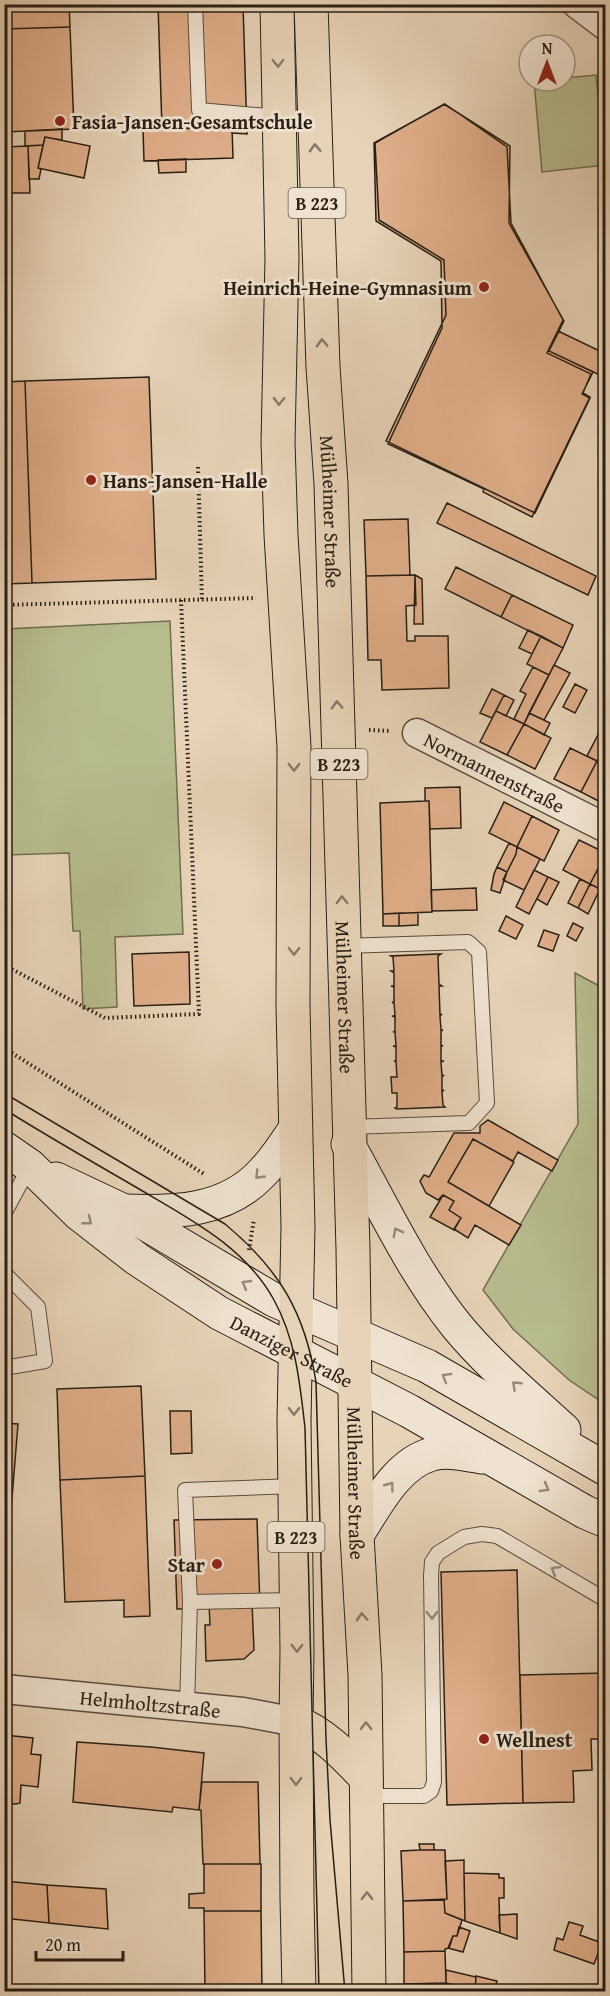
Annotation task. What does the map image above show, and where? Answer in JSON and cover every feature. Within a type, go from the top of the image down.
[{"type":"main road","name":"B 223","points":[[277,4],[282,258],[278,442],[284,598],[294,747],[293,1006],[297,1311],[295,1486],[299,1992]]},
{"type":"main road","name":"Mülheimer Straße","points":[[311,4],[318,247],[331,484],[354,1335],[357,1534],[365,1675],[369,1992]]},
{"type":"main road","points":[[124,1211],[151,1212],[200,1208],[235,1195],[262,1173],[295,1129]]},
{"type":"main road","points":[[348,1135],[414,1265],[458,1327],[606,1468]]},
{"type":"main road","name":"Danziger Straße","points":[[17,1157],[124,1211],[244,1283],[297,1311],[427,1366],[606,1468]]},
{"type":"main road","name":"Danziger Straße","points":[[17,1157],[79,1214],[137,1259],[219,1313],[354,1381],[585,1512],[606,1521]]},
{"type":"main road","points":[[357,1534],[393,1481],[404,1470],[424,1457],[432,1454],[455,1453],[494,1459]]},
{"type":"main road","points":[[296,1722],[326,1739],[366,1787]]},
{"type":"street","points":[[577,4],[606,26]]},
{"type":"street","name":"Normannenstraße","points":[[417,733],[606,828]]},
{"type":"street","name":"Helmholtzstraße","points":[[4,1689],[260,1714],[296,1722]]},
{"type":"lane","points":[[195,4],[199,110],[279,117]]},
{"type":"lane","points":[[343,946],[468,942],[479,952],[487,1103],[469,1123],[348,1135]]},
{"type":"lane","points":[[4,1214],[17,1157]]},
{"type":"lane","points":[[4,1273],[38,1307],[45,1361],[4,1368]]},
{"type":"lane","points":[[187,1707],[190,1602],[185,1490],[295,1486]]},
{"type":"lane","points":[[366,1787],[424,1796],[431,1791],[434,1782],[431,1576],[432,1562],[438,1553],[464,1537],[482,1534],[497,1536],[606,1600]]},
{"type":"lane","points":[[190,1602],[297,1600]]},
{"type":"path","points":[[198,467],[202,600]]},
{"type":"path","points":[[4,605],[284,598]]},
{"type":"path","points":[[4,965],[105,1018],[199,1014],[182,600]]},
{"type":"path","points":[[338,729],[417,733]]},
{"type":"path","points":[[4,1048],[210,1178]]},
{"type":"green space","points":[[596,75],[605,165],[542,172],[535,93],[577,93],[577,77]]},
{"type":"green space","points":[[170,621],[183,934],[115,937],[117,1007],[83,1009],[80,931],[73,931],[69,853],[5,855],[5,629]]},
{"type":"green space","points":[[575,973],[605,989],[605,1404],[569,1380],[513,1329],[483,1290],[578,1124]]},
{"type":"building","points":[[4,4],[69,4],[70,27],[4,29]]},
{"type":"building","points":[[158,4],[243,4],[247,134],[232,133],[232,127],[162,129]]},
{"type":"building","points":[[70,27],[74,129],[4,132],[4,29]]},
{"type":"building","points":[[444,104],[510,146],[509,223],[564,321],[549,351],[593,372],[582,394],[590,398],[535,513],[386,441],[446,315],[444,260],[379,220],[375,143]]},
{"type":"building","points":[[445,104],[507,147],[511,223],[563,320],[547,353],[591,374],[583,393],[590,397],[532,517],[483,492],[484,489],[388,444],[442,328],[441,261],[376,221],[374,143]]},
{"type":"building","points":[[232,127],[233,158],[144,161],[143,130]]},
{"type":"building","points":[[62,129],[62,140],[45,137],[43,145],[25,146],[25,131]]},
{"type":"building","points":[[45,137],[90,146],[84,178],[38,168]]},
{"type":"building","points":[[43,145],[38,168],[41,169],[39,179],[29,179],[28,146]]},
{"type":"building","points":[[28,146],[30,193],[4,193],[4,147]]},
{"type":"building","points":[[186,159],[186,172],[159,173],[158,160]]},
{"type":"building","points":[[558,331],[606,354],[606,378],[549,351]]},
{"type":"building","name":"Hans-Jansen-Halle","points":[[149,377],[156,579],[32,583],[25,381]]},
{"type":"building","points":[[25,381],[32,583],[4,584],[4,382]]},
{"type":"building","points":[[447,503],[596,576],[588,595],[437,523]]},
{"type":"building","points":[[408,519],[410,575],[366,576],[364,520]]},
{"type":"building","points":[[456,567],[512,595],[501,617],[445,589]]},
{"type":"building","points":[[415,575],[416,605],[406,606],[407,641],[415,641],[415,636],[448,636],[449,688],[382,690],[381,660],[368,660],[366,576]]},
{"type":"building","points":[[415,575],[422,579],[423,624],[414,624]]},
{"type":"building","points":[[512,595],[573,625],[563,648],[501,617]]},
{"type":"building","points":[[528,630],[541,636],[532,654],[519,648]]},
{"type":"building","points":[[541,636],[563,648],[549,675],[527,664]]},
{"type":"building","points":[[554,665],[570,673],[544,720],[529,713]]},
{"type":"building","points":[[533,667],[549,675],[524,724],[514,719],[526,694],[520,691]]},
{"type":"building","points":[[575,684],[587,690],[575,713],[563,707]]},
{"type":"building","points":[[492,689],[504,695],[492,718],[480,713]]},
{"type":"building","points":[[504,695],[514,700],[506,716],[496,711]]},
{"type":"building","points":[[496,711],[524,724],[507,755],[480,742]]},
{"type":"building","points":[[529,713],[550,723],[544,735],[524,724]]},
{"type":"building","points":[[524,724],[551,738],[535,769],[507,755]]},
{"type":"building","points":[[600,731],[606,734],[606,745],[597,761],[587,756]]},
{"type":"building","points":[[606,745],[606,765],[597,761]]},
{"type":"building","points":[[570,748],[597,761],[581,792],[554,779]]},
{"type":"building","points":[[597,761],[606,765],[606,805],[581,792]]},
{"type":"building","points":[[460,787],[461,828],[430,829],[429,801],[425,801],[425,788]]},
{"type":"building","points":[[429,801],[432,912],[383,914],[380,803]]},
{"type":"building","points":[[504,802],[532,816],[517,847],[489,833]]},
{"type":"building","points":[[532,816],[559,830],[544,861],[517,847]]},
{"type":"building","points":[[579,840],[606,853],[590,884],[563,870]]},
{"type":"building","points":[[509,843],[517,847],[507,872],[497,867]]},
{"type":"building","points":[[517,847],[540,859],[524,890],[503,880],[516,854]]},
{"type":"building","points":[[606,854],[606,892],[590,884]]},
{"type":"building","points":[[497,867],[507,872],[500,893],[491,890]]},
{"type":"building","points":[[534,870],[548,877],[529,914],[516,907]]},
{"type":"building","points":[[548,877],[559,882],[547,905],[537,899]]},
{"type":"building","points":[[580,879],[590,884],[578,908],[568,903]]},
{"type":"building","points":[[590,884],[600,889],[588,914],[578,908]]},
{"type":"building","points":[[476,888],[477,910],[432,911],[431,890]]},
{"type":"building","points":[[399,913],[399,926],[383,926],[383,914]]},
{"type":"building","points":[[399,913],[418,913],[418,925],[399,926]]},
{"type":"building","points":[[506,916],[523,925],[516,939],[499,931]]},
{"type":"building","points":[[573,923],[583,928],[576,941],[567,936]]},
{"type":"building","points":[[544,930],[559,935],[553,951],[538,946]]},
{"type":"building","points":[[189,952],[190,1004],[134,1006],[132,954]]},
{"type":"building","points":[[441,954],[438,956],[439,984],[442,986],[439,986],[441,1030],[443,1030],[441,1031],[441,1045],[443,1046],[441,1046],[441,1061],[444,1061],[441,1062],[442,1076],[444,1075],[442,1092],[445,1107],[397,1109],[395,1108],[397,1107],[397,1093],[392,1093],[391,1077],[397,1077],[394,1061],[396,1061],[396,1047],[393,1046],[396,1046],[395,1032],[393,1032],[395,1031],[395,1017],[392,1016],[395,1016],[394,1002],[392,1003],[394,987],[391,986],[394,986],[394,973],[391,971],[394,971],[391,956]]},
{"type":"building","points":[[488,1120],[558,1160],[552,1171],[518,1152],[513,1161],[473,1139],[448,1182],[521,1225],[509,1245],[475,1225],[468,1238],[454,1229],[461,1218],[449,1210],[454,1201],[443,1195],[438,1200],[426,1193],[420,1181],[424,1175],[429,1177],[454,1133],[480,1133],[480,1126]]},
{"type":"building","points":[[473,1139],[514,1162],[489,1206],[448,1182]]},
{"type":"building","points":[[443,1195],[454,1201],[449,1210],[461,1218],[454,1230],[430,1217]]},
{"type":"building","points":[[141,1386],[145,1476],[60,1480],[57,1389]]},
{"type":"building","points":[[170,1411],[191,1411],[192,1453],[171,1454]]},
{"type":"building","points":[[4,1423],[18,1424],[10,1523],[4,1523]]},
{"type":"building","points":[[145,1476],[150,1616],[124,1617],[124,1600],[65,1602],[60,1480]]},
{"type":"building","name":"Star","points":[[257,1519],[260,1607],[177,1609],[174,1520]]},
{"type":"building","points":[[4,1523],[10,1523],[4,1593]]},
{"type":"building","name":"Wellnest","points":[[517,1570],[523,1803],[447,1805],[441,1572]]},
{"type":"building","name":"Star","points":[[252,1603],[254,1650],[244,1659],[206,1661],[205,1625],[210,1625],[209,1604]]},
{"type":"building","points":[[606,1673],[606,1739],[591,1739],[592,1770],[573,1771],[574,1802],[523,1803],[520,1675]]},
{"type":"building","points":[[4,1735],[33,1738],[31,1754],[41,1755],[38,1787],[21,1785],[20,1803],[16,1804],[4,1803]]},
{"type":"building","points":[[77,1742],[204,1753],[199,1810],[173,1807],[172,1812],[73,1802]]},
{"type":"building","points":[[202,1782],[258,1782],[260,1864],[203,1864],[201,1810],[199,1810]]},
{"type":"building","points":[[419,1844],[434,1844],[434,1850],[420,1850]]},
{"type":"building","points":[[445,1850],[447,1899],[403,1901],[401,1851]]},
{"type":"building","points":[[464,1860],[465,1921],[445,1913],[444,1900],[447,1899],[445,1861]]},
{"type":"building","points":[[204,1864],[261,1864],[261,1911],[204,1911],[204,1908],[189,1908],[189,1894],[204,1893]]},
{"type":"building","points":[[464,1873],[499,1874],[499,1878],[504,1878],[504,1898],[499,1898],[500,1933],[465,1921]]},
{"type":"building","points":[[4,1881],[47,1885],[49,1923],[4,1918]]},
{"type":"building","points":[[47,1885],[106,1889],[108,1929],[49,1923]]},
{"type":"building","points":[[444,1900],[445,1913],[462,1920],[457,1936],[453,1936],[449,1948],[445,1951],[404,1952],[403,1901]]},
{"type":"building","points":[[204,1911],[261,1911],[262,1992],[205,1992]]},
{"type":"building","points":[[517,1914],[517,1939],[500,1933],[499,1915]]},
{"type":"building","points":[[569,1922],[583,1926],[580,1935],[602,1943],[594,1964],[554,1950],[557,1938],[563,1940]]},
{"type":"building","points":[[459,1927],[470,1931],[463,1952],[448,1948],[453,1936],[457,1936]]},
{"type":"building","points":[[445,1951],[446,1983],[404,1984],[404,1952]]},
{"type":"building","points":[[446,1970],[476,1977],[475,1990],[446,1983]]},
{"type":"building","points":[[476,1976],[497,1981],[495,1988],[499,1989],[498,1992],[475,1992]]},
{"type":"building","points":[[446,1983],[446,1992],[405,1992],[404,1984]]},
{"type":"building","points":[[446,1983],[475,1990],[475,1992],[446,1992]]},
{"type":"tram line","points":[[4,1093],[225,1224],[275,1275],[297,1313],[305,1334],[316,1382],[326,1739],[330,1820],[345,1992]]},
{"type":"tram line","points":[[4,1109],[193,1221],[230,1248],[262,1281],[274,1300],[287,1331],[296,1362],[305,1428],[319,1992]]},
{"type":"place","name":"Fasia-Jansen-Gesamtschule","points":[[60,121]]},
{"type":"place","name":"Heinrich-Heine-Gymnasium","points":[[484,287]]},
{"type":"place","name":"Hans-Jansen-Halle","points":[[91,480]]},
{"type":"place","name":"Star","points":[[217,1564]]},
{"type":"place","name":"Wellnest","points":[[484,1739]]}]
